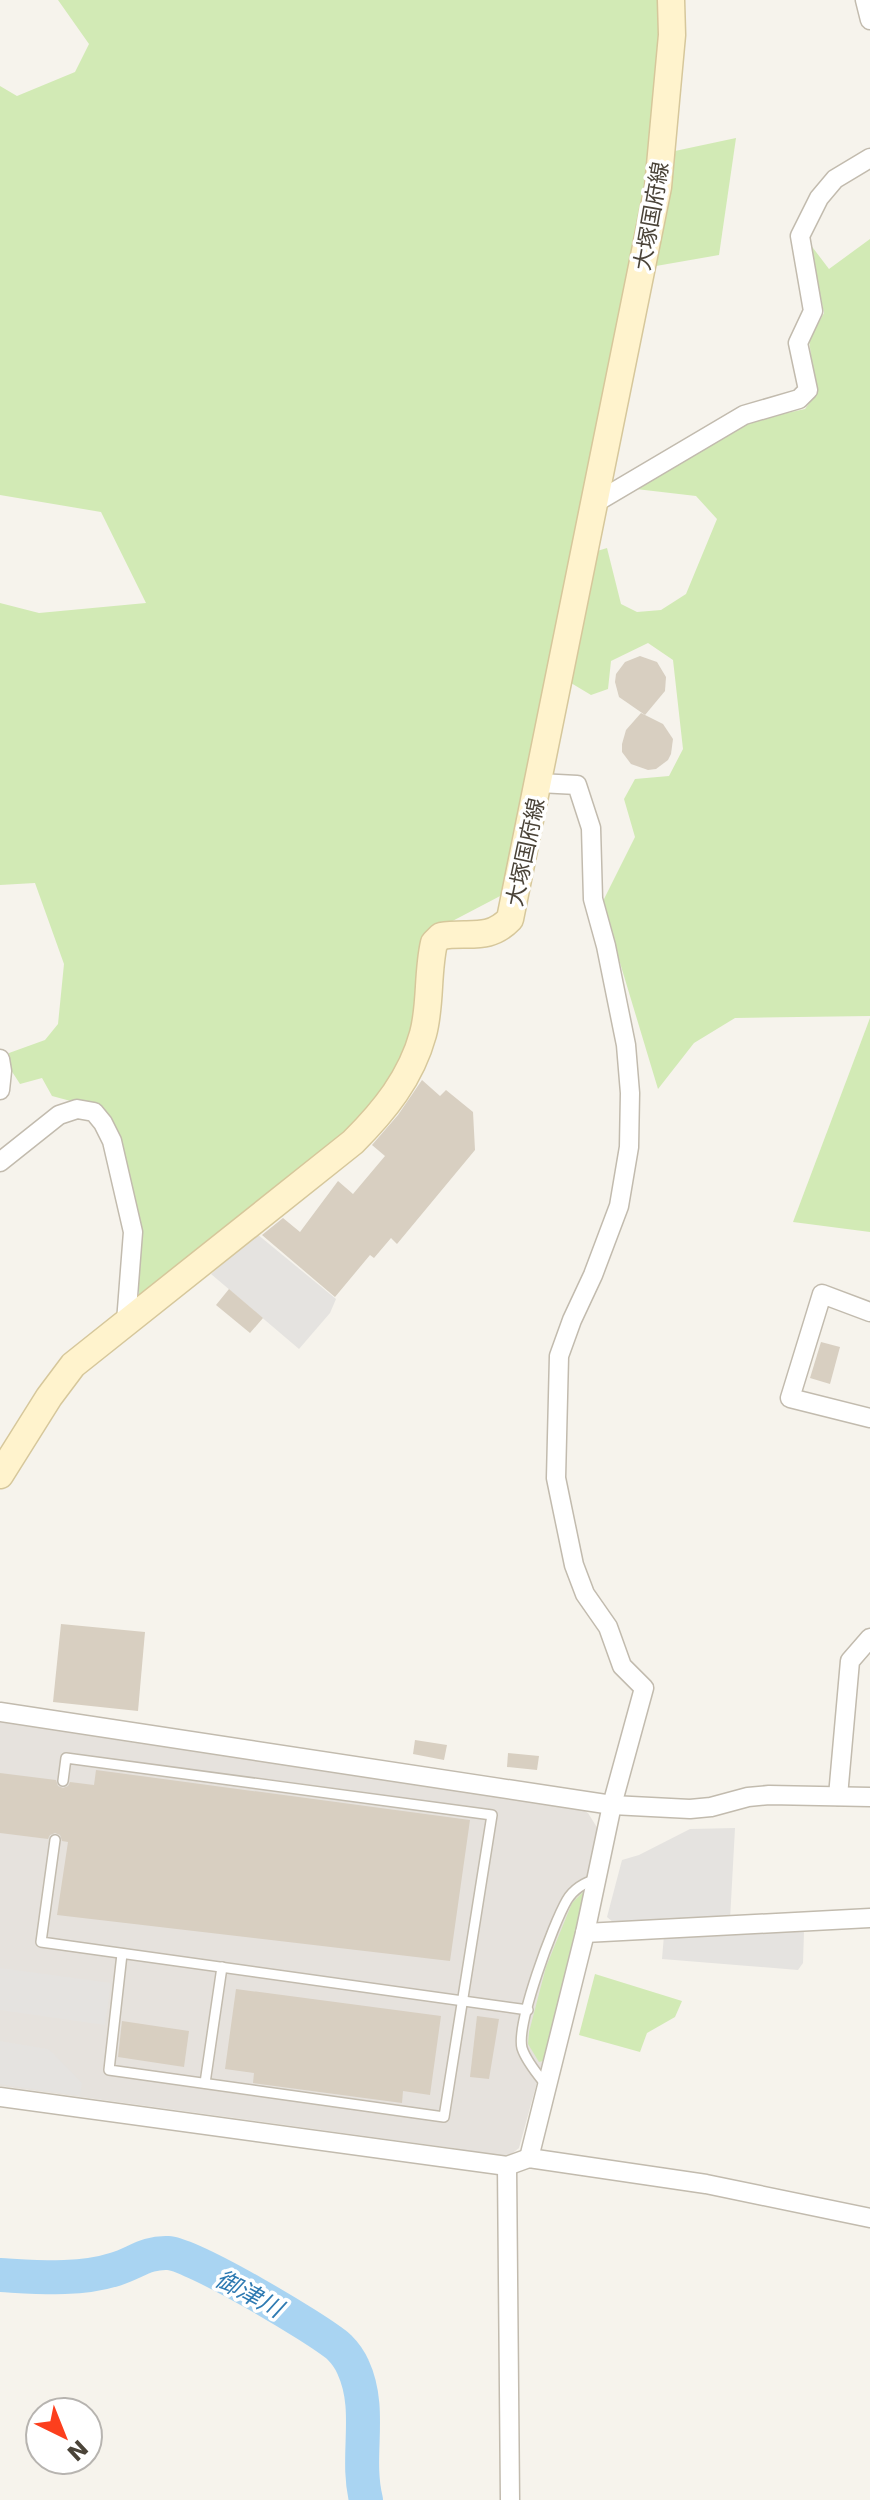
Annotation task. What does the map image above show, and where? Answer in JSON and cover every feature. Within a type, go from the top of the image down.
[{"type":"main road","name":"大塚国府線","points":[[0,1475],[73,1365],[353,1142],[376,1119],[398,1091],[423,1033],[434,943],[441,936],[489,934],[502,928],[510,919],[658,187],[672,35],[671,0]]},
{"type":"street","points":[[865,0],[870,20]]},
{"type":"street","points":[[595,503],[744,415],[799,399],[808,390],[798,343],[813,311],[800,236],[819,198],[835,179],[870,158]]},
{"type":"street","points":[[529,2158],[585,1933],[612,1805],[644,1688],[622,1666],[608,1627],[585,1594],[574,1565],[556,1478],[559,1356],[619,1206],[629,1147],[629,1081],[617,998],[593,899],[591,828],[577,785],[539,783]]},
{"type":"street","points":[[0,1059],[0,1090]]},
{"type":"street","points":[[0,1162],[59,1115],[77,1109],[94,1112],[103,1123],[112,1141],[133,1232],[126,1322]]},
{"type":"street","points":[[870,1312],[822,1294],[790,1398],[870,1418]]},
{"type":"street","points":[[838,1796],[850,1661],[870,1638]]},
{"type":"street","points":[[0,1712],[612,1805],[690,1809],[758,1796],[870,1797]]},
{"type":"street","points":[[585,1933],[870,1918]]},
{"type":"street","points":[[0,2097],[507,2166],[529,2158],[706,2184],[870,2218]]},
{"type":"street","points":[[507,2166],[510,2500]]},
{"type":"lane","points":[[63,1781],[66,1758],[492,1815],[444,2117],[109,2070],[122,1954]]},
{"type":"lane","points":[[55,1840],[41,1942],[528,2010]]},
{"type":"lane","points":[[547,2086],[523,2050],[522,2037],[537,1972],[568,1898],[586,1881],[596,1880]]},
{"type":"lane","points":[[205,2083],[222,1967]]},
{"type":"shaded area","points":[[257,1234],[336,1299],[330,1313],[299,1349],[211,1274]]},
{"type":"shaded area","points":[[0,1720],[580,1808],[588,1813],[598,1829],[566,1976],[519,2148],[510,2155],[487,2155],[0,2086]]},
{"type":"shaded area","points":[[735,1828],[730,1920],[613,1922],[607,1917],[622,1860],[639,1855],[690,1829]]},
{"type":"shaded area","points":[[804,1931],[803,1963],[798,1970],[662,1959],[664,1935]]},
{"type":"shaded area","points":[[0,1968],[111,1983],[105,2025],[0,2010]]},
{"type":"shaded area","points":[[0,2041],[48,2049],[82,2083],[80,2096],[0,2084]]},
{"type":"green space","points":[[58,0],[661,0],[662,38],[648,189],[504,894],[441,927],[413,1034],[404,1057],[368,1114],[143,1296],[139,1294],[139,1227],[93,1107],[52,1096],[42,1078],[20,1084],[9,1067],[9,1053],[45,1040],[58,1024],[64,964],[35,883],[0,885],[0,603],[39,613],[146,603],[101,512],[0,495],[0,86],[17,96],[75,72],[89,44]]},
{"type":"green space","points":[[736,138],[719,255],[656,266],[675,151]]},
{"type":"green space","points":[[870,239],[870,1016],[735,1018],[694,1043],[658,1089],[602,903],[635,837],[624,799],[635,779],[669,776],[683,749],[673,660],[648,643],[611,661],[608,689],[591,695],[571,683],[594,552],[607,548],[621,604],[637,612],[661,610],[686,594],[717,519],[696,496],[636,489],[751,421],[805,409],[816,394],[809,340],[824,313],[810,244],[829,269]]},
{"type":"green space","points":[[870,1018],[870,1232],[793,1222]]},
{"type":"green space","points":[[584,1891],[587,1893],[543,2061],[539,2062],[528,2044],[546,1967],[572,1903]]},
{"type":"green space","points":[[595,1974],[682,2001],[675,2017],[647,2033],[640,2052],[579,2035]]},
{"type":"building","points":[[640,656],[657,662],[666,677],[665,691],[645,715],[619,697],[615,682],[616,674],[625,662]]},
{"type":"building","points":[[641,713],[663,724],[673,739],[668,760],[656,769],[648,770],[631,764],[622,752],[626,730]]},
{"type":"building","points":[[422,1080],[440,1096],[446,1090],[473,1112],[475,1150],[397,1244],[391,1238],[374,1258],[370,1255],[335,1297],[262,1235],[283,1218],[300,1232],[338,1181],[353,1194],[385,1156],[372,1145]]},
{"type":"building","points":[[229,1289],[263,1318],[250,1333],[216,1305]]},
{"type":"building","points":[[821,1342],[840,1347],[830,1384],[810,1378]]},
{"type":"building","points":[[61,1624],[145,1632],[138,1711],[53,1702]]},
{"type":"building","points":[[415,1740],[447,1745],[444,1760],[413,1754]]},
{"type":"building","points":[[508,1753],[539,1756],[537,1770],[507,1767]]},
{"type":"building","points":[[96,1770],[470,1820],[450,1961],[57,1915],[68,1842],[62,1841],[60,1835],[55,1833],[48,1839],[0,1833],[0,1773],[56,1780],[58,1786],[63,1788],[70,1782],[94,1785]]},
{"type":"building","points":[[236,1989],[441,2016],[430,2095],[403,2091],[402,2103],[253,2083],[254,2073],[225,2069]]},
{"type":"building","points":[[477,2016],[499,2019],[489,2079],[470,2077]]},
{"type":"building","points":[[122,2021],[189,2031],[184,2067],[118,2057]]},
{"type":"waterway","name":"御津川","points":[[0,2275],[88,2275],[116,2269],[154,2254],[168,2253],[202,2265],[282,2309],[339,2347],[353,2367],[362,2400],[362,2467],[366,2500]]}]
